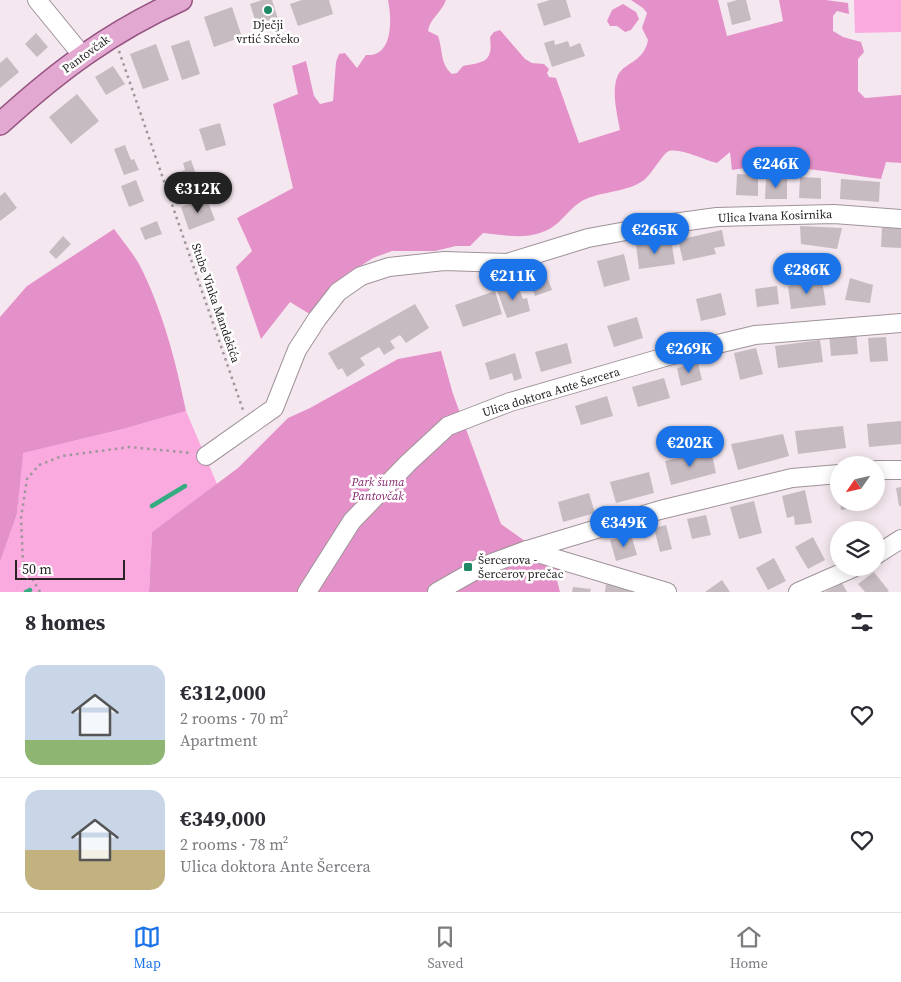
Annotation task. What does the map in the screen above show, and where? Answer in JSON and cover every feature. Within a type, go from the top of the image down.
[{"type":"main road","name":"Pantovčak","points":[[0,124],[82,55],[126,26],[181,0]]},
{"type":"street","points":[[37,0],[82,55]]},
{"type":"street","name":"Ulica Ivana Kosirnika","points":[[206,456],[274,408],[297,350],[317,319],[338,292],[361,276],[389,267],[444,261],[507,263],[588,238],[659,224],[717,217],[834,214],[901,218]]},
{"type":"street","name":"Ulica doktora Ante Šercera","points":[[306,592],[352,521],[408,463],[448,426],[510,402],[672,355],[755,335],[901,323]]},
{"type":"street","points":[[885,470],[901,470]]},
{"type":"street","points":[[437,592],[481,567],[528,550],[660,510],[792,478],[830,475]]},
{"type":"street","points":[[885,549],[901,539]]},
{"type":"street","points":[[528,550],[667,592]]},
{"type":"street","points":[[798,592],[835,576]]},
{"type":"path","name":"Stube Vinka Mandekića","points":[[117,45],[248,426]]},
{"type":"path","points":[[40,592],[23,563],[21,518],[27,479],[39,466],[62,456],[130,446],[206,456]]},
{"type":"shaded area","points":[[854,0],[901,0],[901,32],[855,33]]},
{"type":"shaded area","points":[[186,411],[217,484],[152,532],[149,592],[0,592],[0,562],[17,514],[22,453],[123,429]]},
{"type":"green space","points":[[388,0],[446,0],[431,22],[428,31],[438,36],[445,66],[452,74],[457,73],[463,66],[482,62],[486,59],[490,52],[490,37],[494,32],[500,30],[525,59],[532,63],[544,64],[549,69],[547,73],[549,77],[556,78],[579,143],[620,130],[615,102],[616,81],[621,71],[643,53],[648,40],[642,28],[647,13],[631,0],[718,0],[727,36],[783,21],[779,0],[826,0],[848,3],[849,14],[837,11],[833,16],[833,31],[843,37],[861,42],[864,52],[858,59],[858,91],[865,98],[901,95],[901,163],[886,162],[881,179],[788,167],[732,170],[730,152],[717,163],[686,153],[669,151],[644,180],[638,184],[593,196],[582,201],[551,228],[542,232],[523,236],[483,233],[470,246],[456,246],[435,251],[392,251],[373,258],[340,279],[313,313],[308,313],[290,302],[261,339],[236,267],[252,251],[237,218],[293,188],[273,104],[298,94],[292,66],[306,61],[314,96],[320,104],[333,101],[336,62],[339,54],[345,53],[357,68],[366,55],[375,54],[386,44],[390,27]]},
{"type":"green space","points":[[623,4],[636,12],[639,19],[631,30],[625,32],[617,26],[610,26],[607,21],[612,10]]},
{"type":"green space","points":[[114,229],[139,264],[155,299],[173,355],[186,411],[123,429],[23,453],[17,514],[0,562],[0,317],[27,286]]},
{"type":"green space","name":"Park šuma Pantovčak","points":[[441,351],[453,394],[501,524],[560,566],[557,580],[560,592],[149,592],[152,532],[238,468],[288,418],[310,408],[398,359]]},
{"type":"building","points":[[262,0],[272,0],[280,25],[259,32],[250,4]]},
{"type":"building","points":[[302,0],[329,0],[333,14],[298,26],[290,4]]},
{"type":"building","points":[[550,0],[566,0],[571,17],[544,26],[537,4]]},
{"type":"building","points":[[746,0],[751,20],[732,25],[727,3]]},
{"type":"building","points":[[232,7],[242,37],[214,47],[204,17]]},
{"type":"building","points":[[36,33],[48,47],[37,57],[25,44]]},
{"type":"building","points":[[189,40],[200,74],[182,80],[171,46]]},
{"type":"building","points":[[554,40],[555,45],[568,41],[570,47],[580,43],[585,56],[552,67],[544,43]]},
{"type":"building","points":[[156,44],[169,80],[143,89],[130,54]]},
{"type":"building","points":[[7,57],[19,72],[0,88],[0,63]]},
{"type":"building","points":[[113,66],[125,84],[106,95],[95,77]]},
{"type":"building","points":[[77,94],[99,121],[71,144],[49,117]]},
{"type":"building","points":[[220,123],[226,145],[206,151],[199,129]]},
{"type":"building","points":[[125,145],[131,160],[134,159],[139,170],[124,175],[114,149]]},
{"type":"building","points":[[191,160],[200,186],[180,194],[173,175],[185,170],[183,163]]},
{"type":"building","points":[[737,174],[758,175],[758,196],[736,195]]},
{"type":"building","points":[[800,177],[821,178],[821,199],[799,198]]},
{"type":"building","points":[[766,178],[787,179],[787,199],[765,199]]},
{"type":"building","points":[[841,179],[880,182],[879,202],[840,199]]},
{"type":"building","points":[[136,180],[144,201],[129,207],[121,186]]},
{"type":"building","points":[[5,192],[17,208],[0,221],[0,196]]},
{"type":"building","points":[[206,197],[215,220],[189,230],[181,207]]},
{"type":"building","points":[[157,221],[162,234],[145,240],[140,228]]},
{"type":"building","points":[[800,226],[842,228],[837,249],[801,244]]},
{"type":"building","points":[[882,228],[901,228],[901,248],[881,247]]},
{"type":"building","points":[[722,230],[725,246],[714,248],[716,254],[683,261],[678,240]]},
{"type":"building","points":[[63,236],[71,244],[56,259],[49,252]]},
{"type":"building","points":[[671,240],[675,264],[639,269],[636,245]]},
{"type":"building","points":[[624,254],[630,280],[604,287],[597,261]]},
{"type":"building","points":[[546,274],[552,290],[535,296],[529,279]]},
{"type":"building","points":[[850,278],[873,285],[870,303],[845,300]]},
{"type":"building","points":[[822,281],[826,305],[791,309],[788,286]]},
{"type":"building","points":[[517,283],[523,299],[527,298],[530,311],[507,318],[497,290]]},
{"type":"building","points":[[777,286],[779,304],[757,307],[755,289]]},
{"type":"building","points":[[495,291],[502,314],[463,327],[455,305]]},
{"type":"building","points":[[721,293],[726,315],[701,321],[696,299]]},
{"type":"building","points":[[415,304],[429,328],[406,343],[400,335],[390,341],[395,348],[384,355],[379,347],[360,358],[365,365],[347,377],[342,368],[338,370],[328,353]]},
{"type":"building","points":[[637,317],[643,338],[614,347],[607,326]]},
{"type":"building","points":[[856,332],[858,354],[831,356],[829,334]]},
{"type":"building","points":[[886,337],[888,361],[870,362],[868,338]]},
{"type":"building","points":[[820,340],[823,362],[778,368],[775,346]]},
{"type":"building","points":[[567,343],[572,363],[541,372],[535,352]]},
{"type":"building","points":[[756,348],[763,374],[740,380],[734,353]]},
{"type":"building","points":[[515,353],[522,378],[514,381],[512,373],[490,380],[485,363]]},
{"type":"building","points":[[698,363],[702,380],[681,386],[677,368]]},
{"type":"building","points":[[664,378],[670,398],[638,407],[632,387]]},
{"type":"building","points":[[607,396],[613,416],[581,425],[575,406]]},
{"type":"building","points":[[901,421],[901,444],[869,447],[867,424]]},
{"type":"building","points":[[843,426],[846,448],[798,454],[795,431]]},
{"type":"building","points":[[783,434],[789,456],[738,470],[731,444]]},
{"type":"building","points":[[711,451],[716,473],[671,485],[665,461]]},
{"type":"building","points":[[649,472],[654,493],[616,503],[610,482]]},
{"type":"building","points":[[901,487],[901,506],[899,506],[896,488]]},
{"type":"building","points":[[805,490],[812,523],[795,525],[794,516],[787,518],[782,496]]},
{"type":"building","points":[[589,493],[595,513],[563,522],[558,502]]},
{"type":"building","points":[[754,501],[762,533],[739,539],[730,507]]},
{"type":"building","points":[[706,515],[711,535],[692,539],[687,519]]},
{"type":"building","points":[[666,525],[672,549],[660,552],[654,528]]},
{"type":"building","points":[[631,534],[637,555],[616,561],[610,540]]},
{"type":"building","points":[[813,537],[825,560],[808,569],[795,547]]},
{"type":"building","points":[[774,558],[786,581],[768,590],[756,568]]},
{"type":"building","points":[[869,576],[877,576],[889,591],[865,592],[858,584]]},
{"type":"building","points":[[722,580],[730,592],[705,592]]},
{"type":"building","points":[[842,583],[847,592],[825,592]]},
{"type":"building","points":[[606,584],[639,591],[639,592],[605,592]]},
{"type":"building","points":[[573,587],[591,589],[590,592],[572,592]]},
{"type":"waterway","points":[[152,506],[185,486]]},
{"type":"waterway","points":[[26,592],[30,590]]},
{"type":"place","name":"Dječji vrtić Srčeko","points":[[268,10]]},
{"type":"place","name":"Šercerova - Šercerov prečac","points":[[468,567]]}]
